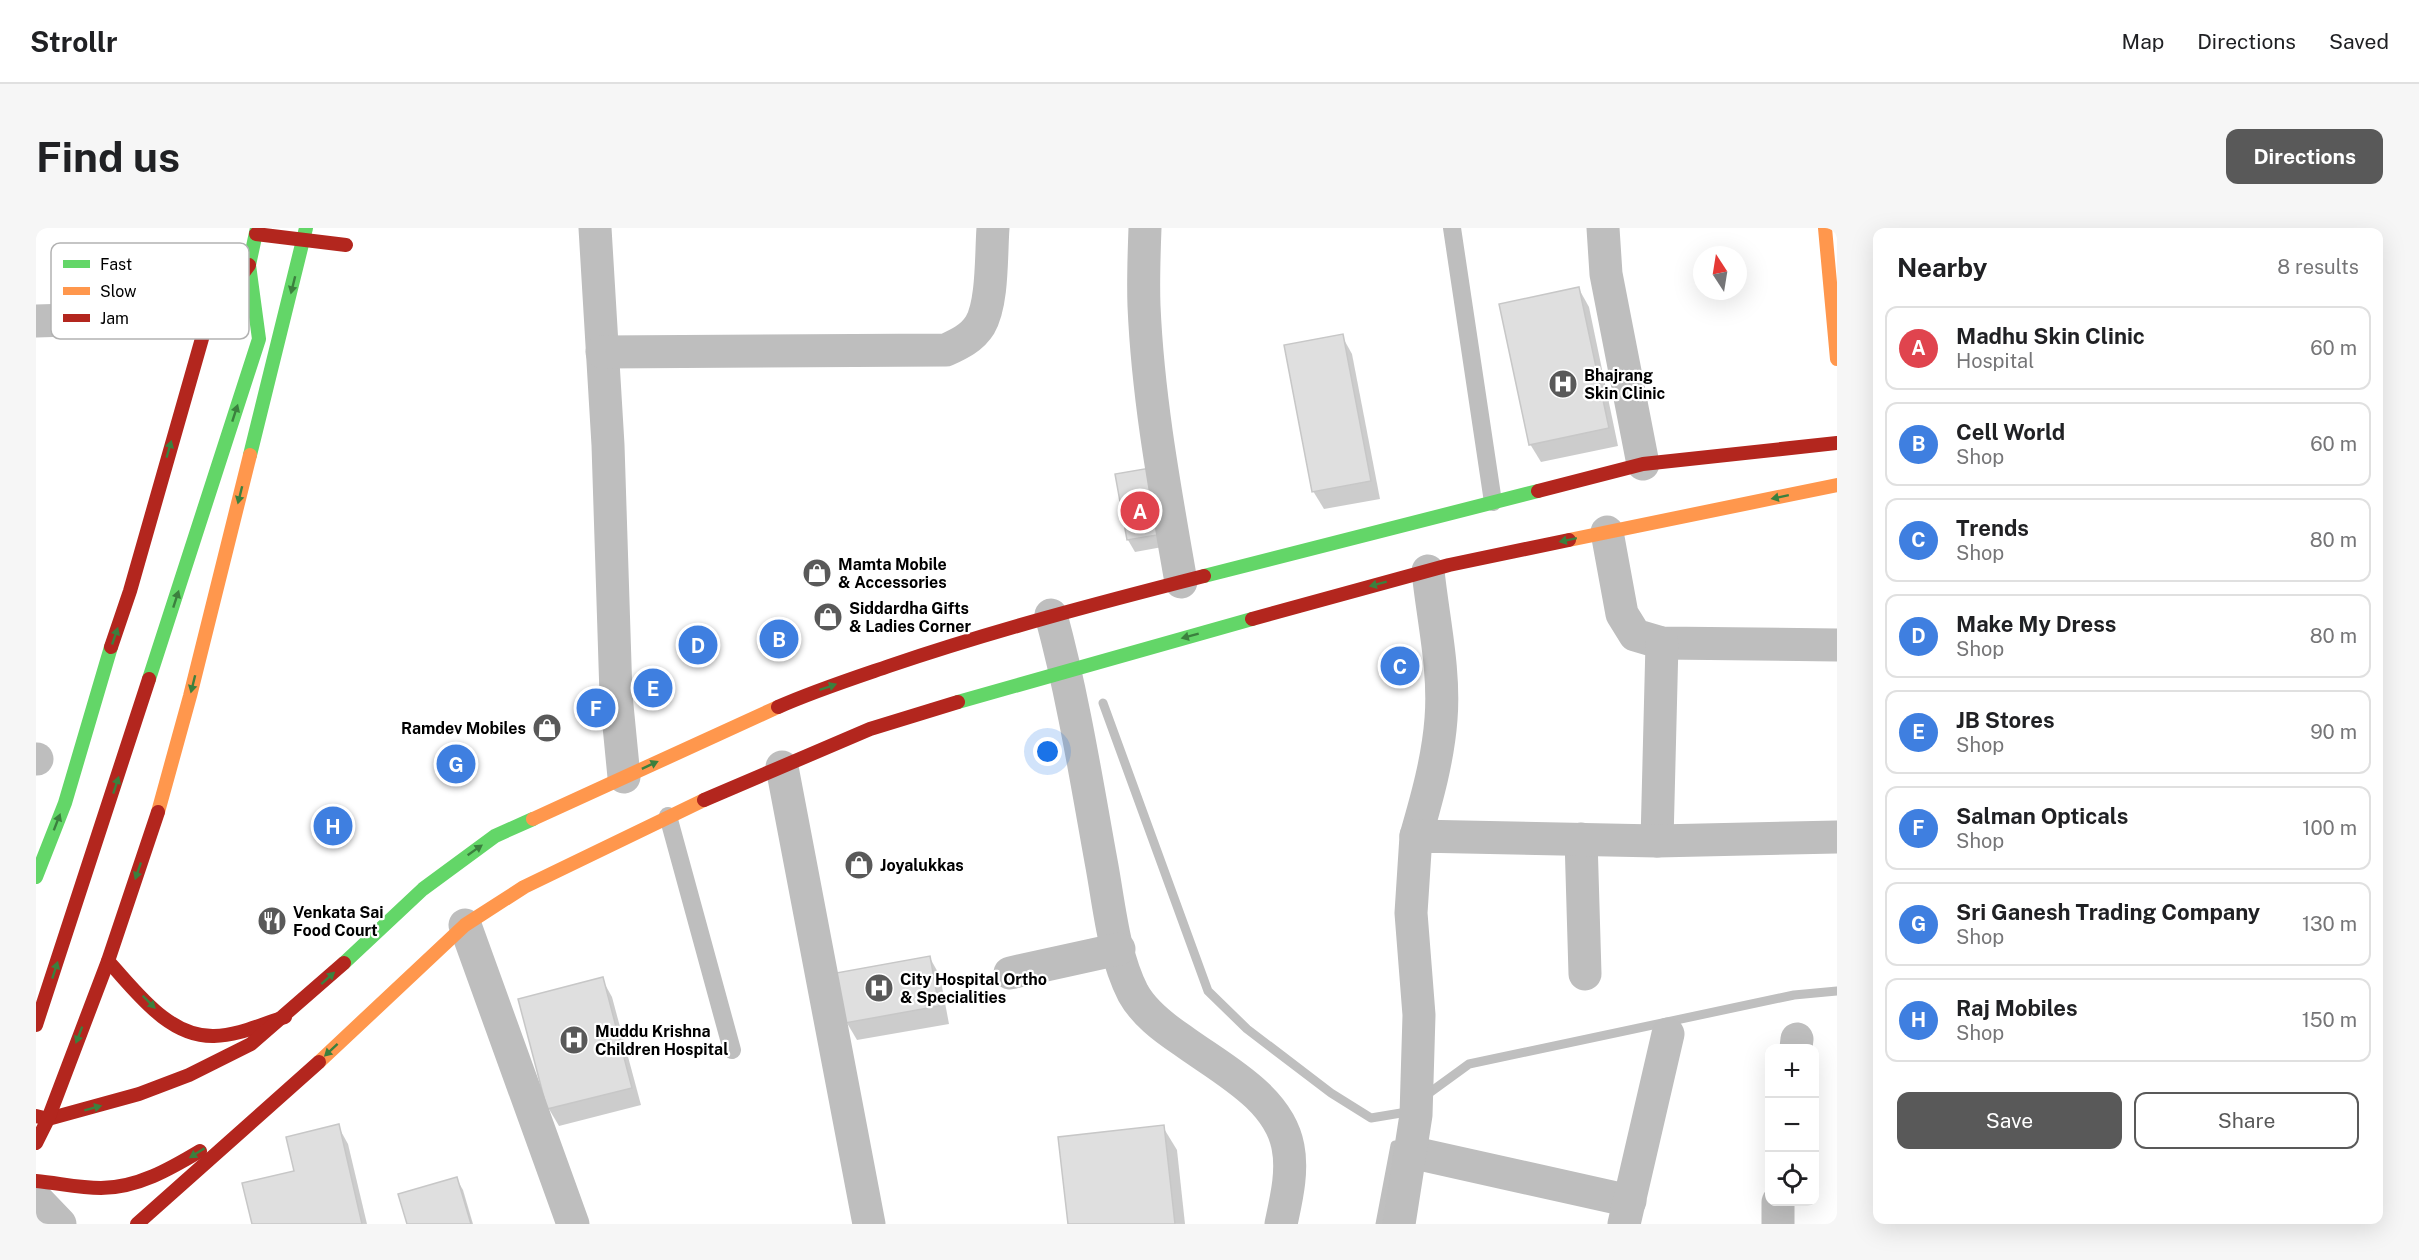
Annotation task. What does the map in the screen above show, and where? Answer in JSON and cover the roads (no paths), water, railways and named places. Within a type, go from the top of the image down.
[{"type":"main road","points":[[1825,228],[1837,359]]},
{"type":"main road","points":[[36,1025],[259,339],[249,265],[256,231],[305,234],[346,245]]},
{"type":"main road","points":[[36,1143],[42,1117],[108,961],[159,809],[305,234]]},
{"type":"main road","points":[[36,877],[64,803],[96,692],[130,591],[202,339]]},
{"type":"main road","points":[[42,1117],[139,1094],[189,1075],[251,1044],[285,1017],[423,889],[495,836],[802,696],[930,652],[1051,615],[1643,464],[1837,443]]},
{"type":"main road","points":[[137,1224],[212,1160],[248,1124],[312,1068],[465,925],[524,886],[668,816],[870,729],[1066,670],[1428,571],[1837,485]]},
{"type":"main road","points":[[108,961],[183,1031],[213,1036],[285,1017]]},
{"type":"main road","points":[[36,1181],[87,1188],[118,1187],[142,1182],[172,1169],[248,1124]]},
{"type":"street","points":[[595,228],[616,695],[624,777]]},
{"type":"street","points":[[602,352],[946,350],[966,341],[980,325],[987,302],[993,228]]},
{"type":"street","points":[[1145,228],[1144,305],[1149,375],[1156,435],[1181,582]]},
{"type":"street","points":[[1603,228],[1606,274],[1643,464]]},
{"type":"street","points":[[36,321],[51,321]]},
{"type":"street","points":[[1607,532],[1622,614],[1635,634],[1662,643],[1837,645]]},
{"type":"street","points":[[1400,1224],[1416,1115],[1419,1015],[1411,913],[1416,836],[1429,792],[1442,717],[1441,677],[1428,571]]},
{"type":"street","points":[[1051,615],[1066,670],[1119,949],[1134,994],[1157,1022],[1241,1083],[1266,1105],[1282,1126],[1289,1149],[1288,1176],[1281,1224]]},
{"type":"street","points":[[1656,841],[1662,643]]},
{"type":"street","points":[[782,767],[869,1224]]},
{"type":"street","points":[[1416,836],[1656,841],[1837,837]]},
{"type":"street","points":[[1581,839],[1585,974]]},
{"type":"street","points":[[465,925],[573,1224]]},
{"type":"street","points":[[1010,973],[1119,949]]},
{"type":"street","points":[[1410,1152],[1627,1213],[1668,1034]]},
{"type":"street","points":[[36,1199],[60,1224]]},
{"type":"street","points":[[1778,1206],[1778,1224]]},
{"type":"lane","points":[[1452,228],[1493,502]]},
{"type":"lane","points":[[668,816],[732,1050]]},
{"type":"waterway","points":[[1103,703],[1208,991],[1247,1029],[1331,1093],[1371,1118],[1401,1113],[1409,1107]]},
{"type":"waterway","points":[[1425,1096],[1469,1064],[1794,995],[1837,991]]},
{"type":"waterway","points":[[1380,1224],[1395,1145]]},
{"type":"place","name":"Bhajrang Skin Clinic","points":[[1563,384]]},
{"type":"place","name":"Madhu Skin Clinic","points":[[1140,511]]},
{"type":"place","name":"Mamta Mobile & Accessories","points":[[817,573]]},
{"type":"place","name":"Siddardha Gifts & Ladies Corner","points":[[828,617]]},
{"type":"place","name":"Cell World","points":[[779,639]]},
{"type":"place","name":"Make My Dress","points":[[698,645]]},
{"type":"place","name":"Trends","points":[[1400,666]]},
{"type":"place","name":"JB Stores","points":[[653,688]]},
{"type":"place","name":"Salman Opticals","points":[[596,708]]},
{"type":"place","name":"Ramdev Mobiles","points":[[547,728]]},
{"type":"place","name":"Sri Ganesh Trading Company","points":[[456,764]]},
{"type":"place","name":"Raj Mobiles","points":[[333,826]]},
{"type":"place","name":"Joyalukkas","points":[[859,865]]},
{"type":"place","name":"Venkata Sai Food Court","points":[[272,921]]},
{"type":"place","name":"City Hospital Ortho & Specialities","points":[[879,988]]},
{"type":"place","name":"Muddu Krishna Children Hospital","points":[[574,1040]]}]
